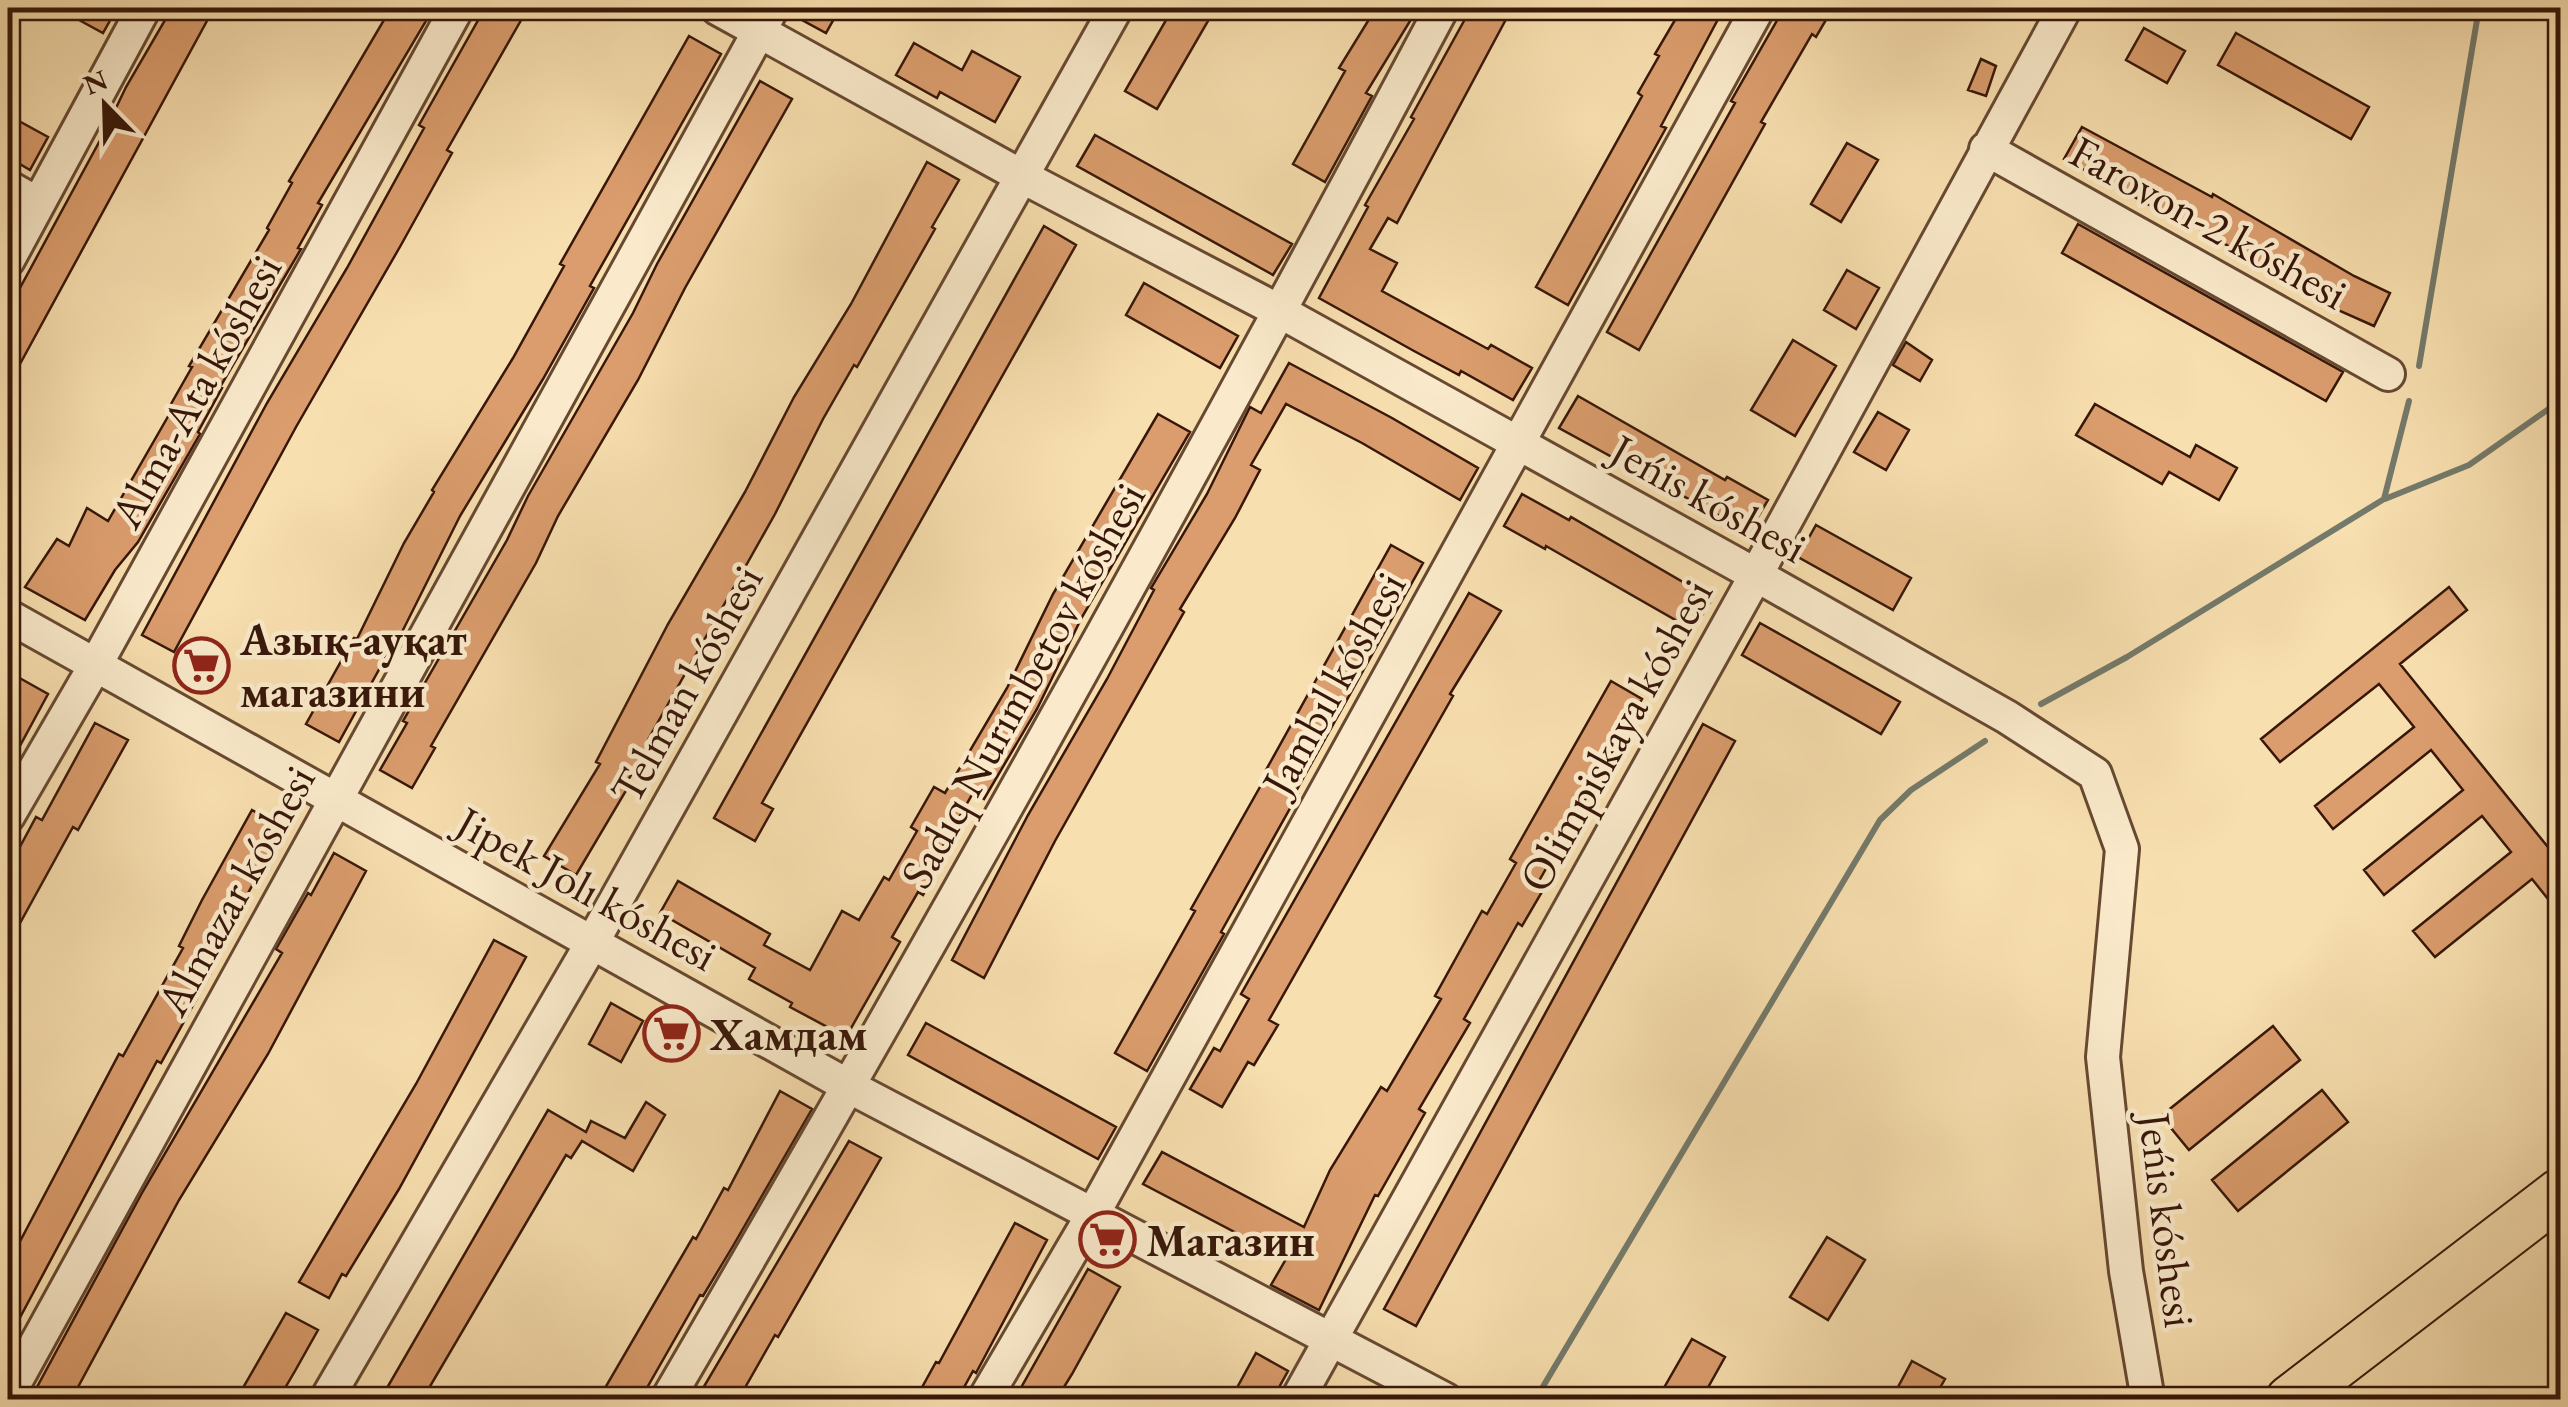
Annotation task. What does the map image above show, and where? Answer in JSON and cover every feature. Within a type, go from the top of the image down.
[{"type":"highway","points":[[2290,1400],[2560,1193]]},
{"type":"street","points":[[8,260],[144,8]]},
{"type":"street","name":"Alma-Ata kóshesi","points":[[8,816],[96,666],[456,8]]},
{"type":"street","name":"Jeńis kóshesi","points":[[717,8],[766,19],[1022,177],[1281,312],[1756,575],[2007,717],[2095,774],[2122,849],[2103,1057],[2126,1271],[2148,1400]]},
{"type":"street","name":"Telman kóshesi","points":[[326,1400],[592,943],[1116,8]]},
{"type":"street","name":"Sadıq Nurımbetov kóshesi","points":[[666,1400],[850,1087],[1281,312],[1442,8]]},
{"type":"street","name":"Jambıl kóshesi","points":[[984,1400],[1092,1214],[1758,8]]},
{"type":"street","name":"Olimpiskaya kóshesi","points":[[1297,1400],[2066,8]]},
{"type":"street","name":"Almazar kóshesi","points":[[8,1395],[766,19]]},
{"type":"street","name":"Farovon-2 kóshesi","points":[[1986,149],[2388,374]]},
{"type":"street","points":[[8,187],[38,204]]},
{"type":"street","name":"Jipek Jolı kóshesi","points":[[8,616],[850,1087],[1446,1400]]},
{"type":"building","points":[[57,8],[117,8],[103,33]]},
{"type":"building","points":[[172,8],[214,8],[8,386],[8,310]]},
{"type":"building","points":[[391,8],[426,8],[420,17],[426,21],[318,203],[322,205],[298,248],[301,249],[220,387],[200,434],[138,542],[115,570],[85,620],[25,587],[57,539],[69,546],[87,508],[108,521],[170,413],[167,411],[192,367],[189,366],[269,230],[292,183],[289,181]]},
{"type":"building","points":[[485,8],[528,8],[447,150],[452,153],[174,652],[142,635],[267,403],[424,128],[419,125]]},
{"type":"building","points":[[792,8],[840,8],[826,33],[791,14]]},
{"type":"building","points":[[1173,8],[1184,8],[1208,21],[1157,109],[1125,91]]},
{"type":"building","points":[[1376,8],[1418,8],[1366,93],[1372,96],[1325,182],[1293,164],[1345,71],[1339,68]]},
{"type":"building","points":[[1462,8],[1512,8],[1397,223],[1388,218],[1370,249],[1397,263],[1382,291],[1488,349],[1491,345],[1532,368],[1513,400],[1461,371],[1459,375],[1319,298],[1465,19],[1460,16]]},
{"type":"building","points":[[1682,8],[1724,8],[1661,126],[1666,128],[1568,305],[1536,287],[1642,96],[1638,93],[1659,56],[1655,54]]},
{"type":"building","points":[[1790,8],[1833,8],[1816,37],[1812,34],[1761,122],[1765,124],[1639,350],[1607,332],[1735,103],[1731,101],[1779,17],[1783,19]]},
{"type":"building","points":[[2144,28],[2185,51],[2167,83],[2126,60]]},
{"type":"building","points":[[2236,33],[2369,107],[2351,139],[2218,65]]},
{"type":"building","points":[[689,36],[721,54],[590,286],[594,288],[543,379],[460,516],[394,648],[339,742],[306,724],[354,638],[357,639],[432,490],[513,358],[564,266],[560,264]]},
{"type":"building","points":[[914,43],[962,70],[972,51],[1020,77],[995,122],[940,92],[937,98],[896,75]]},
{"type":"building","points":[[1981,59],[1996,66],[1986,96],[1968,90]]},
{"type":"building","points":[[760,81],[792,99],[431,746],[435,748],[412,788],[380,770],[407,723],[403,721]]},
{"type":"building","points":[[8,115],[48,137],[30,170],[8,157]]},
{"type":"building","points":[[2082,127],[2212,197],[2213,194],[2390,293],[2374,326],[2064,159]]},
{"type":"building","points":[[1095,135],[1292,244],[1273,275],[1077,166]]},
{"type":"building","points":[[1847,143],[1878,160],[1841,222],[1811,204]]},
{"type":"building","points":[[927,162],[959,180],[932,227],[935,229],[823,419],[775,514],[649,738],[652,739],[624,787],[627,789],[576,875],[544,856],[600,764],[596,762],[668,624],[745,492],[794,397],[851,304]]},
{"type":"building","points":[[2078,224],[2343,372],[2326,401],[2062,253]]},
{"type":"building","points":[[1044,226],[1076,245],[762,803],[773,809],[755,841],[714,818]]},
{"type":"building","points":[[1847,270],[1879,288],[1856,329],[1824,310]]},
{"type":"building","points":[[1144,283],[1238,336],[1220,368],[1126,315]]},
{"type":"building","points":[[1793,340],[1836,366],[1795,436],[1751,410]]},
{"type":"building","points":[[1906,342],[1932,360],[1920,381],[1893,365]]},
{"type":"building","points":[[1289,363],[1478,468],[1460,500],[1286,404],[1251,465],[1260,470],[1235,518],[1180,609],[1184,612],[1055,841],[984,978],[952,960],[1028,815],[1107,679],[1154,590],[1151,588],[1207,494],[1250,407],[1261,413]]},
{"type":"building","points":[[1578,396],[1725,480],[1727,477],[1768,500],[1749,532],[1559,428]]},
{"type":"building","points":[[2095,404],[2190,457],[2196,445],[2237,468],[2219,500],[2169,472],[2162,484],[2076,435]]},
{"type":"building","points":[[1878,412],[1909,430],[1886,470],[1854,452]]},
{"type":"building","points":[[1158,414],[1190,432],[1082,617],[1037,709],[984,799],[973,793],[940,851],[946,854],[923,895],[918,892],[892,937],[900,942],[846,1037],[749,979],[755,968],[660,913],[678,881],[770,934],[764,945],[810,970],[842,911],[859,920],[884,877],[889,880],[917,831],[911,827],[934,787],[945,793],[1007,688],[1053,594]]},
{"type":"building","points":[[1522,494],[1569,520],[1571,517],[1712,599],[1693,630],[1504,526]]},
{"type":"building","points":[[1816,525],[1911,578],[1893,610],[1798,557]]},
{"type":"building","points":[[1391,545],[1423,563],[1147,1071],[1115,1053]]},
{"type":"building","points":[[2449,587],[2467,610],[2400,664],[2556,857],[2550,862],[2560,874],[2560,914],[2532,879],[2435,957],[2413,931],[2511,852],[2482,816],[2384,895],[2364,870],[2463,790],[2431,750],[2333,829],[2315,806],[2414,727],[2379,684],[2280,762],[2261,739]]},
{"type":"building","points":[[1469,593],[1501,611],[1450,694],[1453,696],[1269,1020],[1278,1025],[1254,1065],[1248,1062],[1222,1107],[1190,1089],[1214,1048],[1220,1051],[1249,999],[1241,994]]},
{"type":"building","points":[[1760,623],[1900,702],[1881,734],[1742,655]]},
{"type":"building","points":[[190,652],[224,670],[212,691],[178,673]]},
{"type":"building","points":[[16,676],[48,694],[8,768],[8,692]]},
{"type":"building","points":[[1611,681],[1642,699],[1539,881],[1546,885],[1522,926],[1518,923],[1464,1019],[1470,1023],[1419,1109],[1425,1113],[1378,1196],[1375,1195],[1319,1310],[1271,1285],[1286,1259],[1143,1184],[1162,1152],[1304,1227],[1330,1170],[1381,1087],[1387,1091],[1441,999],[1435,996],[1482,911],[1487,914],[1516,863],[1510,859]]},
{"type":"building","points":[[95,723],[128,740],[78,830],[73,827],[8,945],[8,869],[36,817],[42,820]]},
{"type":"building","points":[[1703,724],[1735,741],[1416,1326],[1384,1309]]},
{"type":"building","points":[[252,810],[284,828],[232,922],[209,969],[212,971],[161,1063],[157,1061],[8,1340],[8,1264],[119,1054],[123,1056],[183,948],[179,946],[202,900]]},
{"type":"building","points":[[334,853],[366,871],[268,1054],[179,1200],[71,1400],[30,1400],[143,1191],[282,953],[276,949]]},
{"type":"building","points":[[494,940],[526,957],[399,1189],[329,1298],[299,1282],[416,1084]]},
{"type":"building","points":[[611,1003],[643,1021],[621,1062],[589,1044]]},
{"type":"building","points":[[926,1023],[1116,1127],[1098,1159],[908,1055]]},
{"type":"building","points":[[2273,1026],[2300,1060],[2189,1150],[2161,1116]]},
{"type":"building","points":[[2322,1090],[2348,1122],[2238,1211],[2212,1180]]},
{"type":"building","points":[[780,1091],[812,1109],[733,1246],[640,1400],[598,1400],[693,1237],[696,1239],[724,1188],[728,1190]]},
{"type":"building","points":[[646,1102],[665,1115],[633,1171],[582,1141],[571,1158],[566,1155],[422,1400],[380,1400],[548,1110],[586,1132],[591,1121],[625,1138]]},
{"type":"building","points":[[849,1141],[881,1158],[778,1337],[775,1335],[738,1400],[696,1400]]},
{"type":"building","points":[[1015,1223],[1047,1240],[976,1373],[973,1371],[957,1400],[915,1400],[936,1362],[939,1363]]},
{"type":"building","points":[[1827,1237],[1865,1260],[1828,1320],[1790,1297]]},
{"type":"building","points":[[1088,1269],[1120,1287],[1072,1374],[1056,1400],[1014,1400]]},
{"type":"building","points":[[286,1313],[318,1330],[295,1371],[278,1400],[236,1400]]},
{"type":"building","points":[[1692,1339],[1725,1357],[1701,1400],[1657,1400]]},
{"type":"building","points":[[1256,1353],[1288,1371],[1272,1400],[1242,1400],[1233,1395]]},
{"type":"building","points":[[1912,1361],[1945,1379],[1933,1400],[1891,1400]]},
{"type":"waterway","points":[[2419,366],[2479,8]]},
{"type":"waterway","points":[[2041,704],[2127,657],[2384,499],[2409,401]]},
{"type":"waterway","points":[[2385,499],[2469,465],[2560,401]]},
{"type":"waterway","points":[[1535,1400],[1880,820],[1911,790],[1985,741]]},
{"type":"place","name":"Азық-ауқат магазини","points":[[201,665]]},
{"type":"place","name":"Хамдам","points":[[671,1034]]},
{"type":"place","name":"Магазин","points":[[1107,1240]]}]
